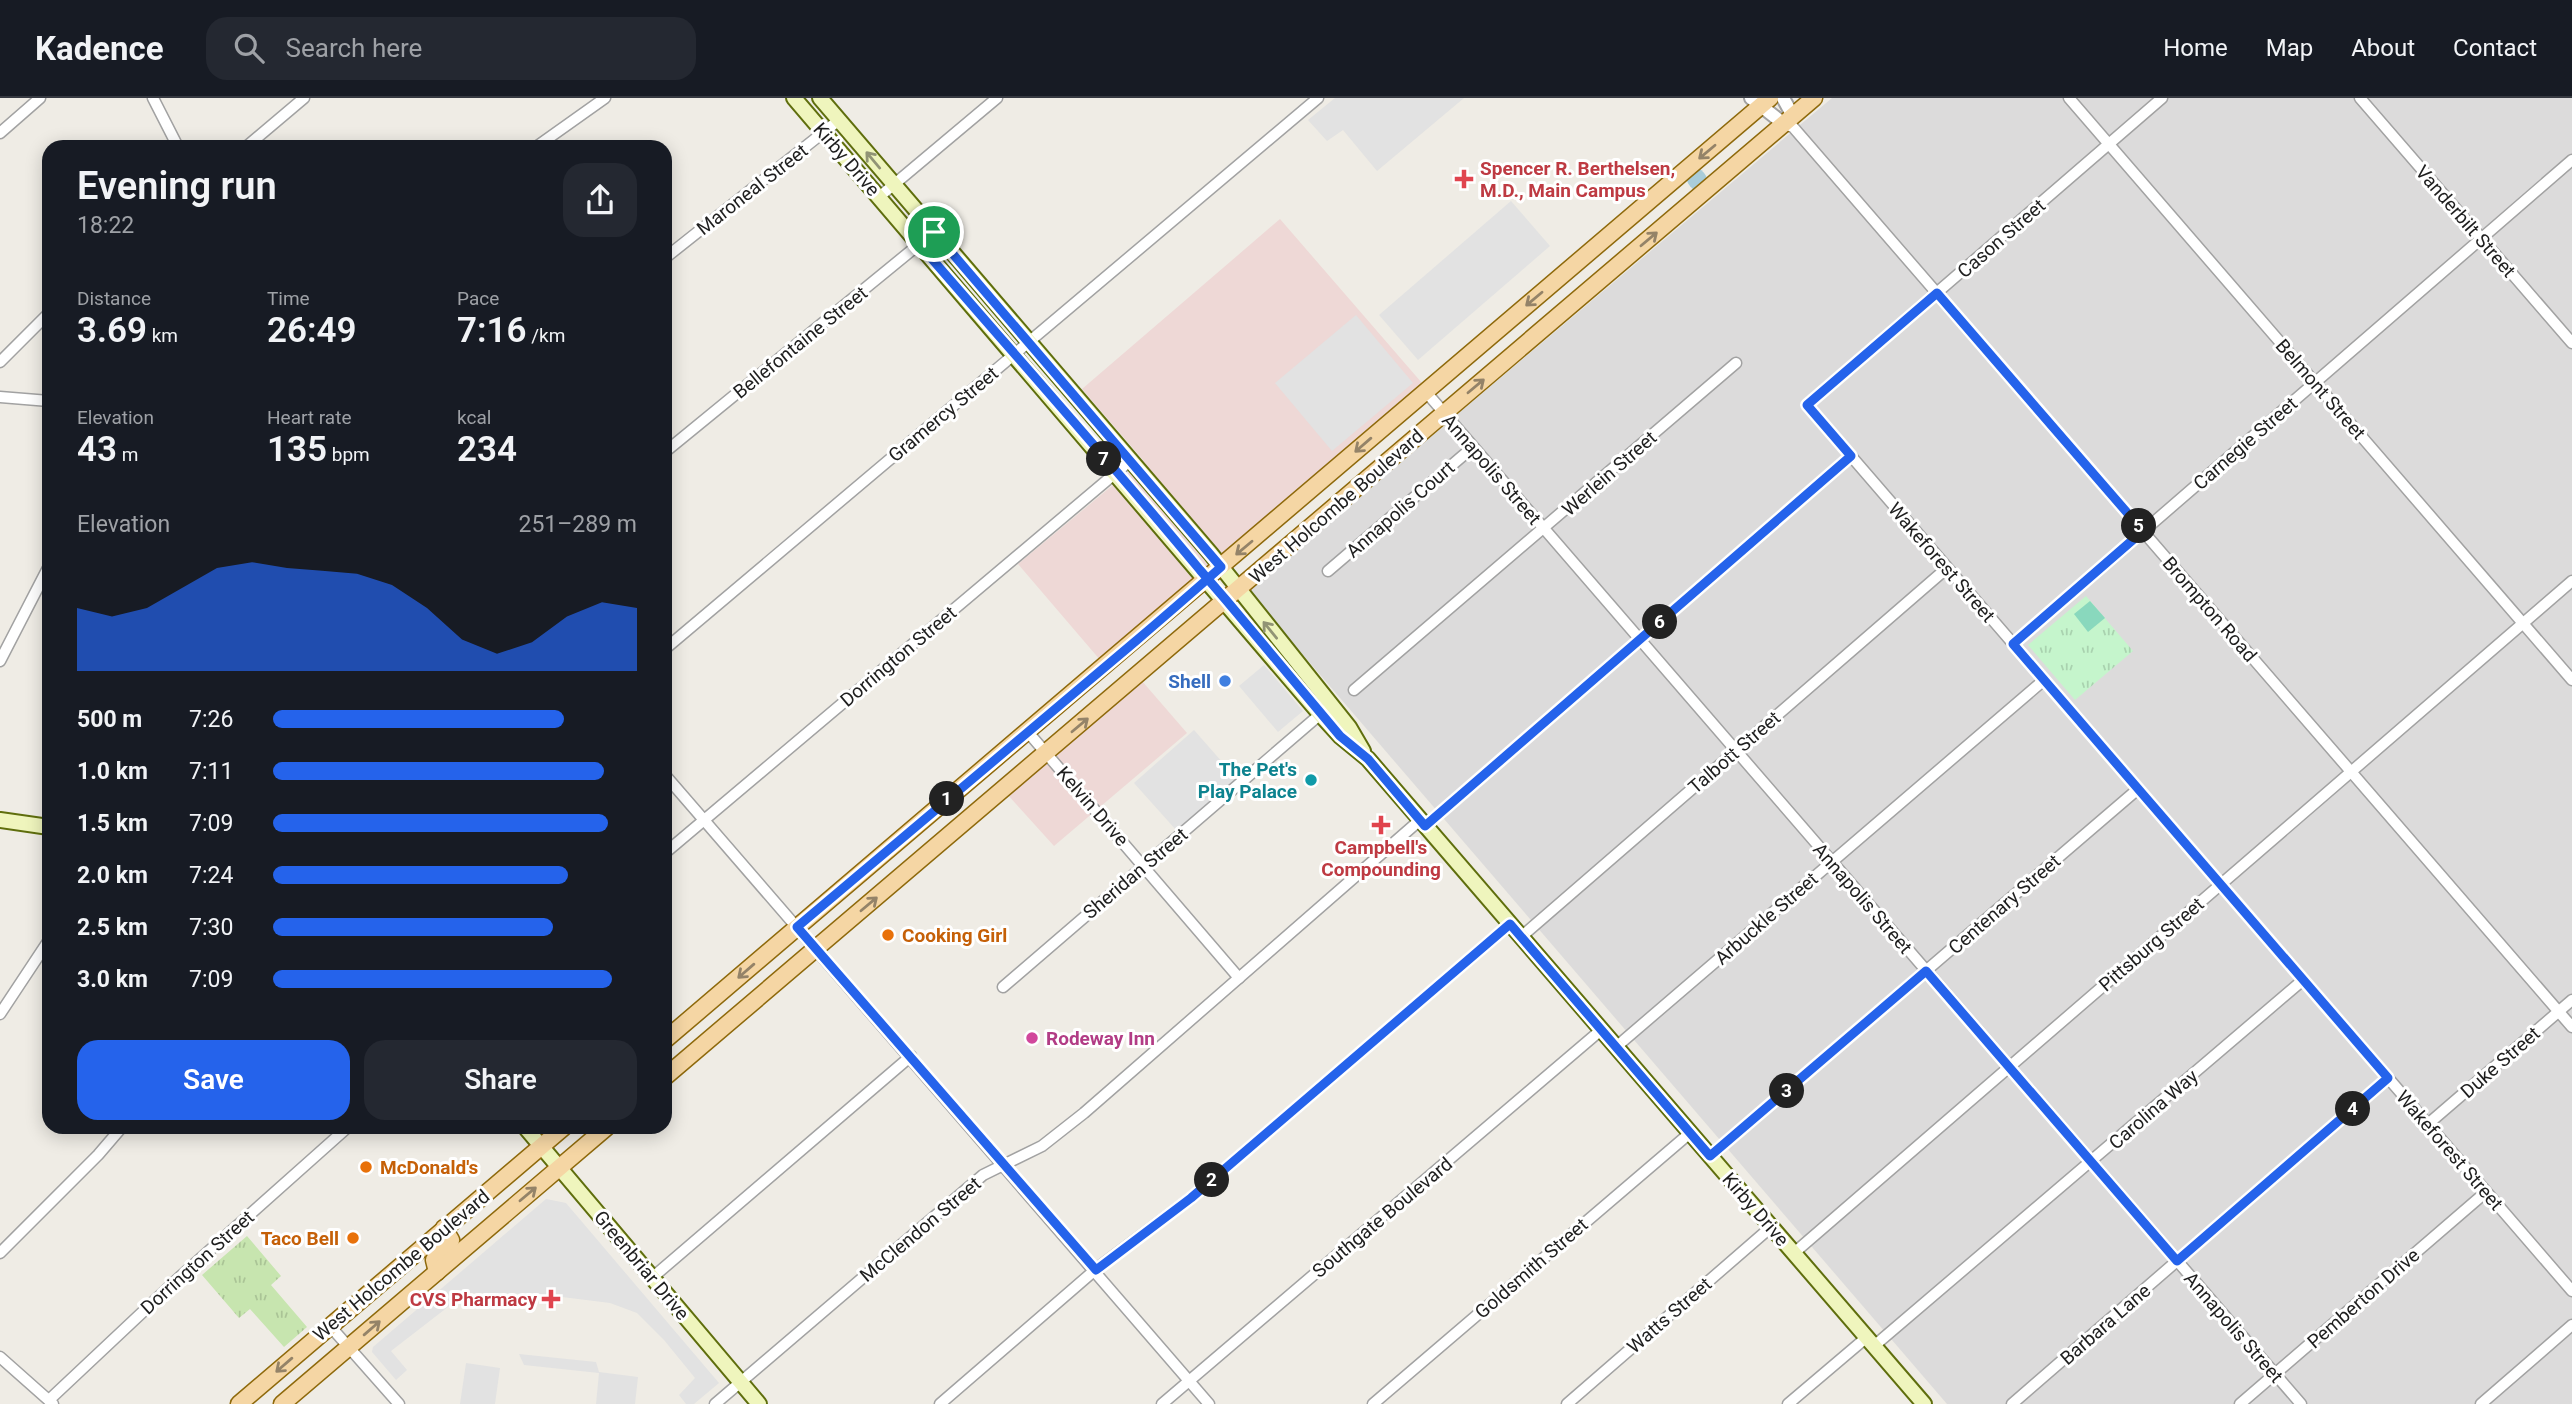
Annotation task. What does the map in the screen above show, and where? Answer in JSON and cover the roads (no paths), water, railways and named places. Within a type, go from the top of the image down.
[{"type":"main road","name":"Kirby Drive","points":[[794,98],[1207,579],[1232,595]]},
{"type":"main road","name":"Kirby Drive","points":[[820,98],[1221,567],[1232,595],[1326,710],[1924,1404]]},
{"type":"main road","name":"West Holcombe Boulevard","points":[[672,1071],[1443,413],[1790,122],[1814,98]]},
{"type":"main road","name":"West Holcombe Boulevard","points":[[672,1034],[1221,567],[1760,101]]},
{"type":"main road","points":[[0,820],[42,826]]},
{"type":"main road","name":"Greenbriar Drive","points":[[531,1134],[759,1404]]},
{"type":"main road","name":"West Holcombe Boulevard","points":[[239,1404],[556,1134]]},
{"type":"main road","name":"West Holcombe Boulevard","points":[[282,1404],[599,1134]]},
{"type":"main road","points":[[437,1272],[434,1260],[451,1240],[444,1228]]},
{"type":"street","points":[[0,133],[40,98]]},
{"type":"street","points":[[153,98],[174,140]]},
{"type":"street","points":[[254,140],[304,98]]},
{"type":"street","points":[[546,140],[605,98]]},
{"type":"street","points":[[879,197],[997,98]]},
{"type":"street","name":"Gramercy Street","points":[[672,643],[1318,98]]},
{"type":"street","name":"Brompton Road","points":[[1783,98],[1790,122]]},
{"type":"street","name":"Belmont Street","points":[[2069,98],[2572,680]]},
{"type":"street","name":"Cason Street","points":[[1807,405],[2162,98]]},
{"type":"street","name":"Vanderbilt Street","points":[[2360,98],[2572,343]]},
{"type":"street","name":"Brompton Road","points":[[1760,101],[1790,122],[2572,1027]]},
{"type":"street","name":"Maroneal Street","points":[[672,252],[839,120]]},
{"type":"street","name":"Carnegie Street","points":[[2013,644],[2572,160]]},
{"type":"street","name":"Bellefontaine Street","points":[[672,446],[934,232]]},
{"type":"street","points":[[0,362],[42,320]]},
{"type":"street","name":"Werlein Street","points":[[1354,691],[1736,363]]},
{"type":"street","name":"Annapolis Street","points":[[1426,391],[2301,1404]]},
{"type":"street","points":[[0,397],[42,400]]},
{"type":"street","name":"Wakeforest Street","points":[[1807,405],[2572,1291]]},
{"type":"street","name":"Annapolis Court","points":[[1328,571],[1473,447]]},
{"type":"street","points":[[1423,823],[1851,456]]},
{"type":"street","name":"Dorrington Street","points":[[672,847],[1130,460]]},
{"type":"street","name":"Talbott Street","points":[[1521,937],[1947,568]]},
{"type":"street","points":[[0,661],[42,580]]},
{"type":"street","name":"Pittsburg Street","points":[[1794,1253],[2572,581]]},
{"type":"street","name":"Arbuckle Street","points":[[1616,1046],[2044,680]]},
{"type":"street","name":"Sheridan Street","points":[[1003,987],[1326,710]]},
{"type":"street","name":"Kelvin Drive","points":[[1027,731],[1239,978]]},
{"type":"street","points":[[672,783],[911,1056],[1209,1404]]},
{"type":"street","name":"Centenary Street","points":[[1710,1156],[2138,789]]},
{"type":"street","name":"McClendon Street","points":[[715,1404],[984,1175],[1002,1164],[1023,1157],[1060,1132],[1423,823]]},
{"type":"street","points":[[940,1404],[1096,1270],[1191,1198],[1510,924]]},
{"type":"street","points":[[0,1014],[42,951]]},
{"type":"street","name":"Carolina Way","points":[[1788,1404],[1870,1342],[2091,1162],[2303,980]]},
{"type":"street","name":"Duke Street","points":[[2428,1124],[2572,1000]]},
{"type":"street","name":"Southgate Boulevard","points":[[1162,1404],[1601,1030]]},
{"type":"street","points":[[653,1278],[911,1056]]},
{"type":"street","name":"Barbara Lane","points":[[2011,1404],[2388,1078]]},
{"type":"street","name":"Goldsmith Street","points":[[1373,1404],[1690,1132]]},
{"type":"street","points":[[0,1253],[116,1134]]},
{"type":"street","name":"Dorrington Street","points":[[51,1402],[173,1283],[340,1134]]},
{"type":"street","name":"Pemberton Drive","points":[[2240,1404],[2486,1192]]},
{"type":"street","name":"Watts Street","points":[[1567,1404],[1772,1227]]},
{"type":"street","points":[[2481,1404],[2572,1325]]},
{"type":"street","points":[[330,1326],[399,1404]]},
{"type":"street","points":[[0,1357],[51,1402]]},
{"type":"place","name":"Spencer R. Berthelsen, M.D., Main Campus","points":[[1464,179]]},
{"type":"place","name":"Shell","points":[[1225,681]]},
{"type":"place","name":"The Pet's Play Palace","points":[[1311,780]]},
{"type":"place","name":"Campbell's Compounding","points":[[1381,825]]},
{"type":"place","name":"Cooking Girl","points":[[888,935]]},
{"type":"place","name":"Rodeway Inn","points":[[1032,1038]]},
{"type":"place","name":"McDonald's","points":[[366,1167]]},
{"type":"place","name":"Taco Bell","points":[[353,1238]]},
{"type":"place","name":"CVS Pharmacy","points":[[551,1299]]}]
